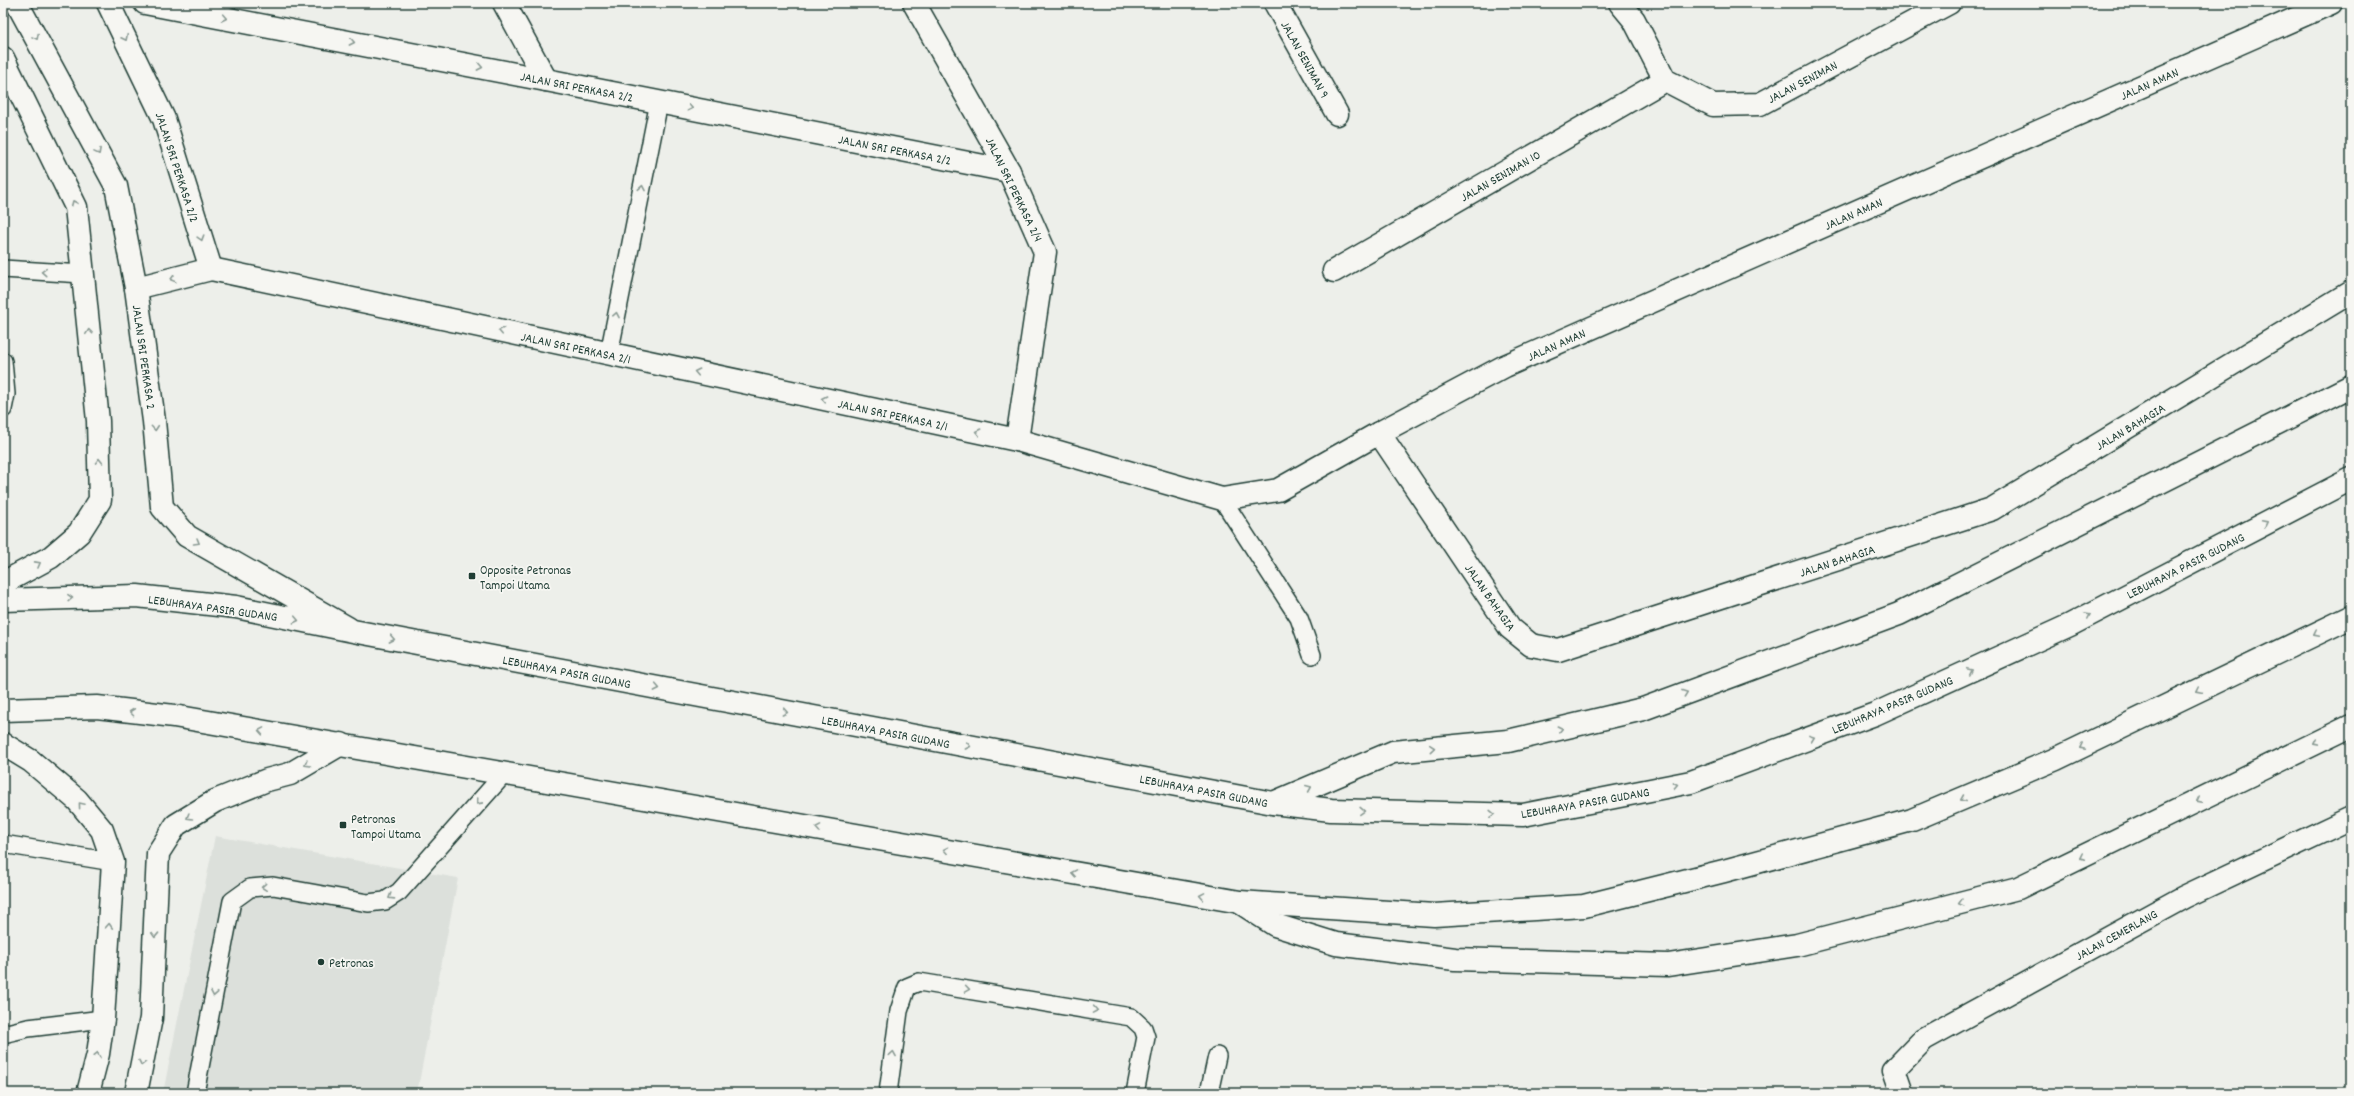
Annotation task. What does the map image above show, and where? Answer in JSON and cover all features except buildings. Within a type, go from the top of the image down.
[{"type":"main road","name":"JALAN SRI PERKASA 2","points":[[17,3],[116,186],[136,288],[154,421],[162,507],[187,536],[353,632]]},
{"type":"main road","name":"JALAN SRI PERKASA 2/2","points":[[108,3],[164,119],[211,269]]},
{"type":"main road","name":"JALAN SRI PERKASA 2/2","points":[[145,3],[1009,171]]},
{"type":"main road","points":[[504,3],[546,80]]},
{"type":"main road","name":"JALAN SRI PERKASA 2/4","points":[[914,3],[1009,171],[1045,252],[1016,440]]},
{"type":"main road","name":"JALAN SENIMAN 9","points":[[1275,3],[1337,114]]},
{"type":"main road","points":[[1620,3],[1634,20],[1665,80]]},
{"type":"main road","name":"JALAN SENIMAN","points":[[1665,80],[1713,105],[1760,104],[1949,3]]},
{"type":"main road","name":"JALAN AMAN","points":[[1222,499],[1278,490],[1379,433],[1504,366],[2321,5]]},
{"type":"main road","points":[[3,58],[76,207],[98,421],[100,500],[79,533],[51,557],[3,582]]},
{"type":"main road","name":"JALAN SENIMAN 10","points":[[1334,271],[1665,80]]},
{"type":"main road","name":"JALAN SRI PERKASA 2/1","points":[[136,288],[211,269],[1016,440],[1222,499]]},
{"type":"main road","name":"JALAN BAHAGIA","points":[[1379,433],[1510,628],[1531,645],[1558,650],[1992,509],[2351,292]]},
{"type":"main road","points":[[1273,803],[1393,752],[1508,741],[1643,709],[1899,614],[2351,386]]},
{"type":"main road","name":"LEBUHRAYA PASIR GUDANG","points":[[3,600],[137,596],[236,607],[353,632],[1273,803],[1331,810],[1523,815],[1691,782],[1875,714],[2070,624],[2351,479]]},
{"type":"main road","points":[[3,710],[97,707],[174,716],[1240,902],[1434,915],[1584,906],[1724,871],[1912,820],[2056,759],[2351,617]]},
{"type":"main road","points":[[1240,902],[1275,925],[1336,944],[1455,959],[1668,965],[1797,946],[2018,888],[2351,726]]},
{"type":"main road","points":[[3,744],[31,761],[77,800],[102,830],[113,862],[103,1019],[98,1054],[88,1093]]},
{"type":"main road","points":[[136,1093],[151,1018],[158,853],[176,825],[215,801],[267,780],[290,774],[341,744]]},
{"type":"main road","name":"JALAN CEMERLANG","points":[[1902,1093],[1894,1070],[1924,1038],[2184,897],[2351,818]]},
{"type":"lane","points":[[609,354],[659,102]]},
{"type":"lane","points":[[3,269],[83,274]]},
{"type":"lane","points":[[3,361],[6,394],[3,408]]},
{"type":"lane","points":[[1222,499],[1299,618],[1312,655]]},
{"type":"lane","points":[[194,1093],[232,901],[250,888],[273,886],[368,903],[385,900],[399,892],[505,773]]},
{"type":"lane","points":[[3,844],[113,862]]},
{"type":"lane","points":[[888,1093],[899,1011],[907,987],[919,982],[1131,1017],[1143,1028],[1146,1037],[1135,1093]]},
{"type":"lane","points":[[3,1034],[28,1028],[103,1019]]},
{"type":"lane","points":[[1209,1093],[1217,1056]]},
{"type":"shaded area","points":[[215,836],[458,878],[417,1093],[163,1093]]},
{"type":"place","name":"Opposite Petronas Tampoi Utama","points":[[472,576]]},
{"type":"place","name":"Petronas Tampoi Utama","points":[[343,825]]},
{"type":"place","name":"Petronas","points":[[321,962]]}]
